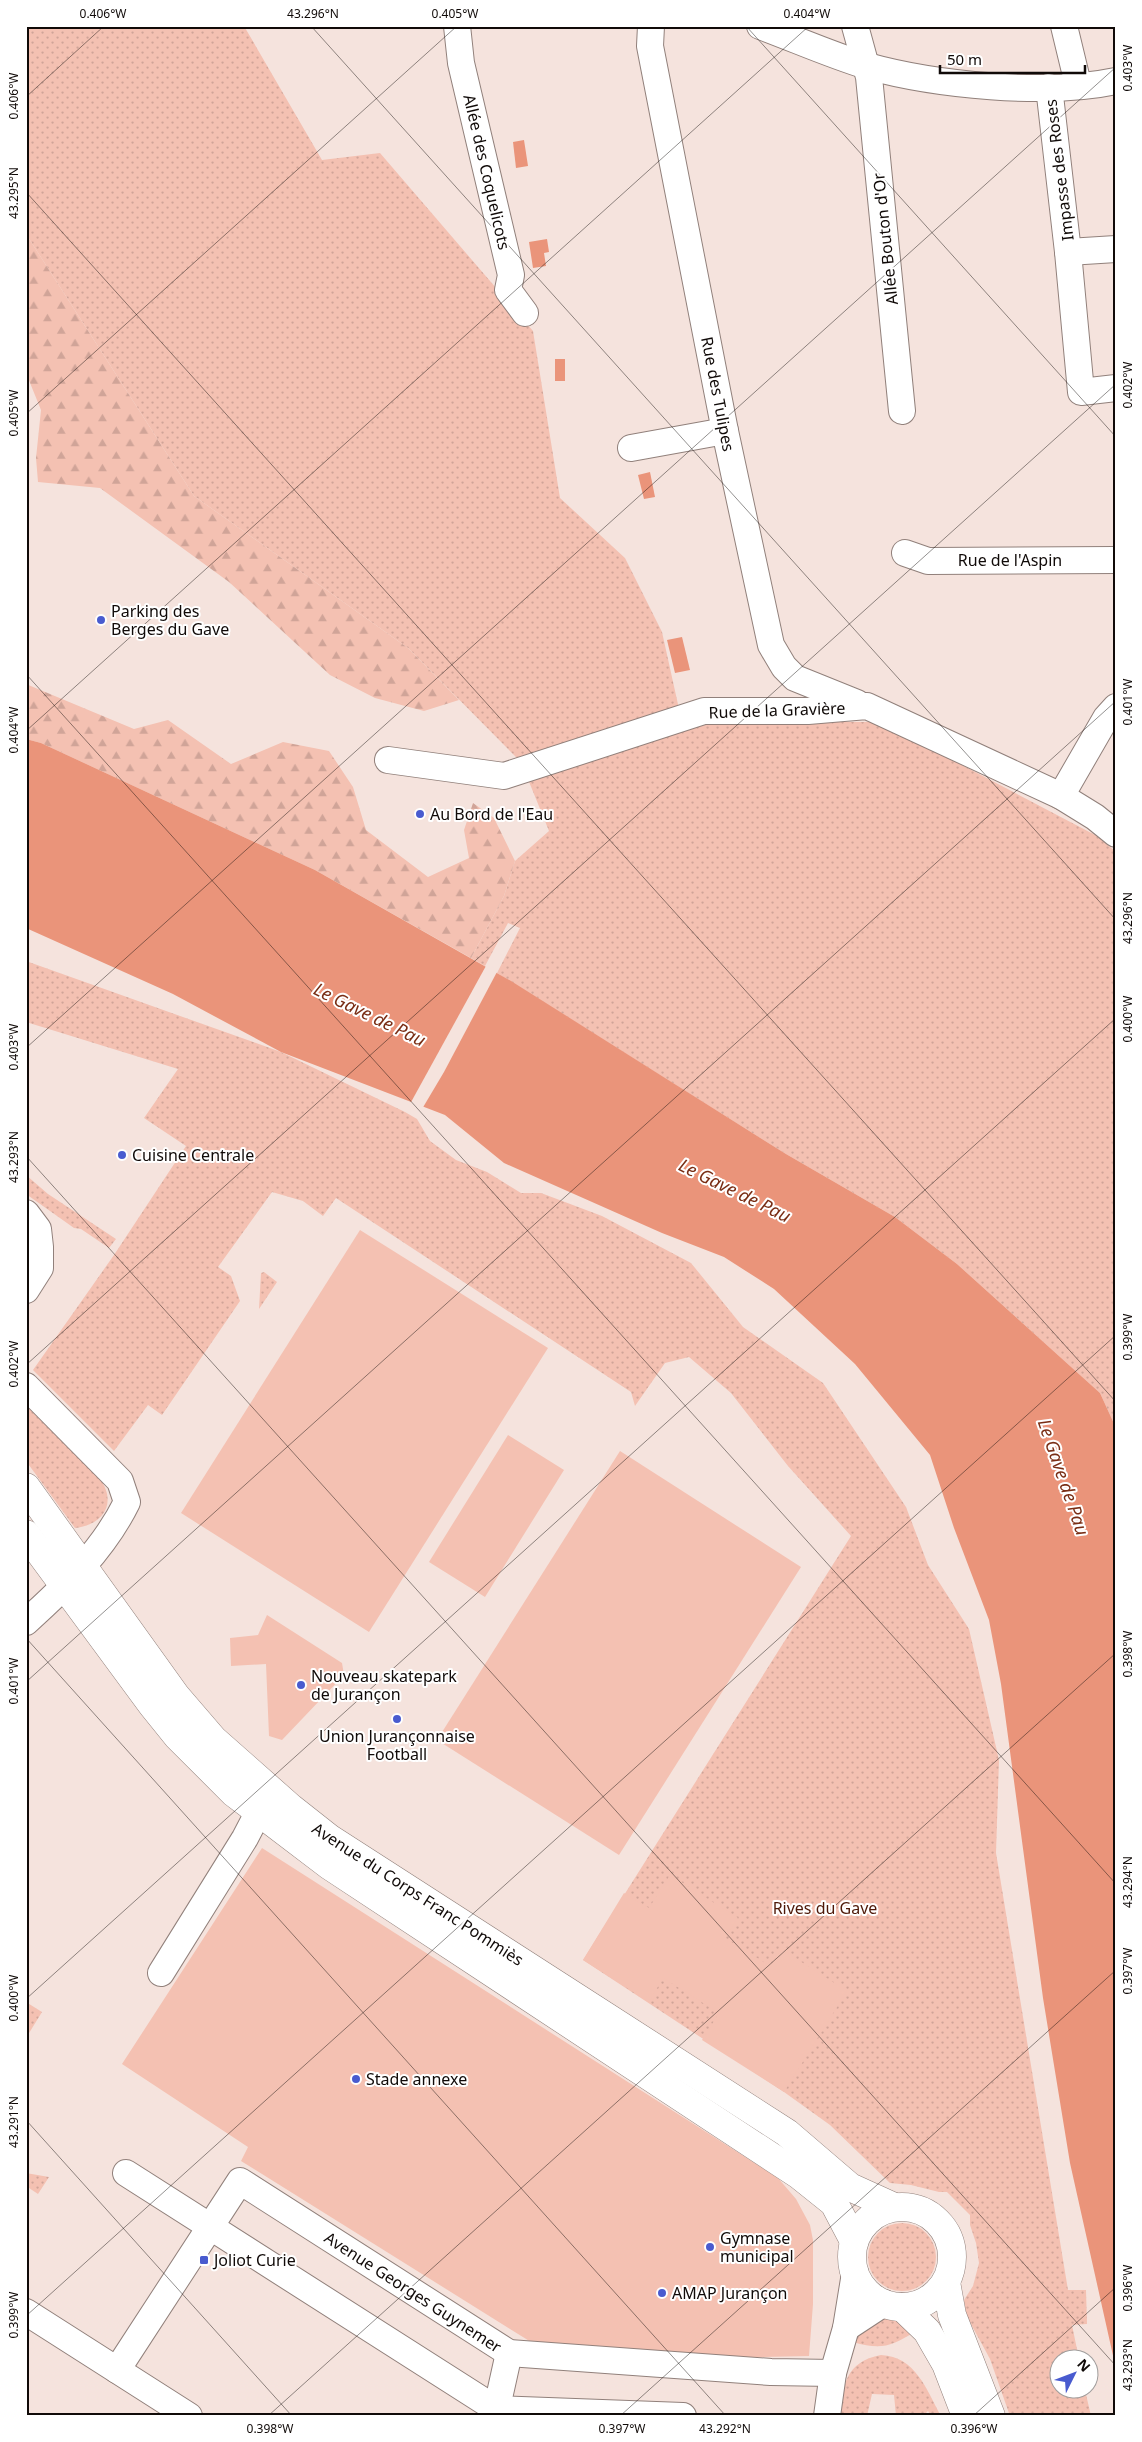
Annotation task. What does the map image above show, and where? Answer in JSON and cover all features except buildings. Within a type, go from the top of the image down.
[{"type":"main road","name":"Avenue du Corps Franc Pommiès","points":[[26,1487],[126,1671],[177,1736],[227,1787],[258,1813],[330,1866],[791,2169],[834,2203],[854,2241]]},
{"type":"main road","name":"Avenue du Corps Franc Pommiès","points":[[26,1534],[73,1575],[145,1655],[213,1739],[291,1808],[329,1838],[787,2133],[850,2187],[894,2207]]},
{"type":"main road","points":[[893,2305],[915,2305],[927,2300],[938,2292],[946,2282],[951,2267],[952,2251],[948,2235],[939,2222],[926,2212],[910,2207],[894,2207],[881,2211],[860,2228],[854,2241],[852,2257],[855,2273],[861,2286],[872,2296],[893,2305],[927,2331],[946,2364],[966,2416]]},
{"type":"main road","points":[[946,2282],[952,2315],[990,2416]]},
{"type":"street","name":"Allée des Coquelicots","points":[[457,26],[461,63],[511,275],[508,290],[525,313]]},
{"type":"street","name":"Rue des Tulipes","points":[[651,26],[650,46],[725,431],[771,645],[784,667],[795,678],[867,706]]},
{"type":"street","points":[[760,26],[867,66],[969,85],[1049,88],[1116,80]]},
{"type":"street","name":"Allée Bouton d'Or","points":[[855,26],[867,66],[902,411]]},
{"type":"street","points":[[1064,26],[1078,84]]},
{"type":"street","name":"Impasse des Roses","points":[[1049,88],[1068,252],[1081,392],[1116,388]]},
{"type":"street","name":"Impasse des Roses","points":[[1068,252],[1116,249]]},
{"type":"street","points":[[631,448],[725,431]]},
{"type":"street","name":"Rue de l'Aspin","points":[[905,553],[928,560],[1116,560]]},
{"type":"street","name":"Rue de la Gravière","points":[[388,760],[504,776],[704,711],[808,711],[867,706],[1061,796],[1095,817],[1116,834]]},
{"type":"street","points":[[1061,796],[1106,718],[1116,707]]},
{"type":"street","points":[[26,1213],[38,1229],[40,1268],[26,1290]]},
{"type":"street","points":[[26,1386],[120,1481],[126,1502],[108,1534],[73,1575],[26,1622]]},
{"type":"street","points":[[161,1973],[245,1838],[258,1813]]},
{"type":"street","points":[[126,2173],[211,2225],[495,2412],[683,2416]]},
{"type":"street","name":"Avenue Georges Guynemer","points":[[117,2370],[240,2181],[510,2353],[771,2372],[833,2374]]},
{"type":"street","points":[[827,2416],[833,2374],[846,2328],[855,2273]]},
{"type":"street","points":[[846,2328],[893,2305]]},
{"type":"street","points":[[26,2312],[188,2416]]},
{"type":"street","points":[[495,2412],[510,2353]]},
{"type":"green space","points":[[26,26],[244,26],[322,160],[380,153],[533,331],[560,498],[625,558],[662,632],[683,727],[741,722],[880,722],[1097,836],[1116,852],[1116,1428],[1100,1393],[957,1264],[895,1217],[786,1154],[497,973],[520,928],[508,923],[485,966],[471,958],[504,896],[515,861],[549,831],[521,762],[408,648],[194,496],[26,234]]},
{"type":"green space","points":[[26,234],[194,496],[408,648],[459,700],[424,711],[375,698],[330,675],[229,582],[100,488],[38,482],[36,458],[41,410],[26,373]]},
{"type":"green space","points":[[26,684],[134,729],[168,720],[231,764],[283,742],[329,751],[353,787],[366,830],[428,877],[469,858],[464,830],[473,803],[494,818],[515,861],[504,896],[471,958],[315,870],[41,743],[26,739]]},
{"type":"green space","name":"Rives du Gave","points":[[26,961],[281,1052],[417,1119],[430,1141],[456,1160],[487,1172],[521,1193],[541,1193],[602,1216],[691,1263],[743,1327],[823,1383],[906,1507],[928,1565],[969,1629],[999,1760],[996,1853],[1068,2290],[1086,2290],[1087,2324],[1072,2325],[1077,2350],[1050,2350],[1050,2400],[1087,2400],[1091,2416],[1010,2416],[990,2359],[966,2315],[964,2300],[973,2286],[979,2263],[976,2243],[970,2225],[970,2215],[947,2192],[890,2183],[830,2125],[784,2092],[583,1960],[851,1536],[788,1466],[731,1393],[689,1357],[665,1363],[635,1406],[631,1392],[336,1198],[323,1216],[303,1201],[272,1192],[218,1267],[231,1276],[240,1301],[162,1415],[148,1405],[114,1451],[33,1370],[114,1255],[186,1146],[144,1118],[178,1069],[26,1022]]},
{"type":"green space","points":[[26,1175],[48,1194],[116,1239],[109,1248],[81,1229],[74,1228],[26,1194]]},
{"type":"green space","points":[[360,1230],[548,1348],[369,1632],[181,1513]]},
{"type":"green space","points":[[264,1272],[277,1282],[259,1309],[261,1273]]},
{"type":"green space","points":[[26,1405],[100,1479],[105,1488],[107,1505],[100,1518],[93,1523],[75,1528],[26,1461]]},
{"type":"green space","points":[[508,1435],[564,1470],[485,1597],[429,1562]]},
{"type":"green space","points":[[620,1451],[801,1567],[619,1855],[437,1740]]},
{"type":"green space","name":"Nouveau skatepark de Jurançon","points":[[267,1615],[342,1663],[344,1675],[282,1740],[269,1736],[266,1664],[231,1666],[230,1638],[258,1635]]},
{"type":"green space","points":[[262,1848],[778,2178],[796,2199],[810,2225],[813,2240],[813,2304],[809,2356],[724,2358],[539,2347],[241,2161],[248,2147],[122,2064]]},
{"type":"green space","points":[[670,1875],[738,1918],[725,1938],[770,1966],[781,1949],[847,1991],[784,2092],[702,2040],[719,2013],[663,1978],[649,2002],[583,1960],[624,1893],[649,1908]]},
{"type":"green space","points":[[26,2002],[42,2012],[26,2038]]},
{"type":"green space","points":[[26,2173],[49,2177],[38,2194],[26,2186]]},
{"type":"green space","points":[[909,2223],[921,2229],[930,2238],[936,2250],[934,2270],[926,2281],[909,2291],[895,2291],[878,2281],[870,2270],[868,2250],[878,2233],[889,2225]]},
{"type":"green space","points":[[886,2315],[902,2322],[914,2332],[899,2341],[885,2346],[871,2346],[853,2342],[854,2338]]},
{"type":"green space","points":[[881,2355],[893,2357],[911,2368],[925,2385],[941,2416],[931,2416],[928,2411],[923,2416],[896,2416],[894,2395],[872,2394],[867,2416],[840,2416],[848,2376],[860,2363]]},
{"type":"water","points":[[524,140],[528,166],[516,168],[513,142]]},
{"type":"water","points":[[547,239],[549,252],[544,253],[546,266],[533,268],[529,242]]},
{"type":"water","points":[[555,359],[565,359],[565,381],[555,381]]},
{"type":"water","points":[[650,472],[655,497],[644,499],[638,475]]},
{"type":"water","points":[[682,637],[690,670],[675,673],[667,640]]},
{"type":"water","name":"Le Gave de Pau","points":[[26,739],[41,743],[315,870],[511,981],[786,1154],[895,1217],[957,1264],[1100,1393],[1116,1428],[1116,2369],[1070,2163],[1043,1998],[1001,1684],[989,1620],[954,1528],[930,1455],[855,1364],[774,1289],[724,1257],[662,1233],[504,1163],[445,1115],[281,1052],[173,994],[26,928]]},
{"type":"pier","points":[[487,964],[498,970],[444,1072],[422,1109],[410,1104]]},
{"type":"place","name":"Parking des Berges du Gave","points":[[101,620]]},
{"type":"place","name":"Au Bord de l'Eau","points":[[420,814]]},
{"type":"place","name":"Cuisine Centrale","points":[[122,1155]]},
{"type":"place","name":"Nouveau skatepark de Jurançon","points":[[301,1685]]},
{"type":"place","name":"Union Jurançonnaise Football","points":[[397,1719]]},
{"type":"place","name":"Stade annexe","points":[[356,2079]]},
{"type":"place","name":"Gymnase municipal","points":[[710,2247]]},
{"type":"place","name":"Joliot Curie","points":[[204,2260]]},
{"type":"place","name":"AMAP Jurançon","points":[[662,2293]]}]
